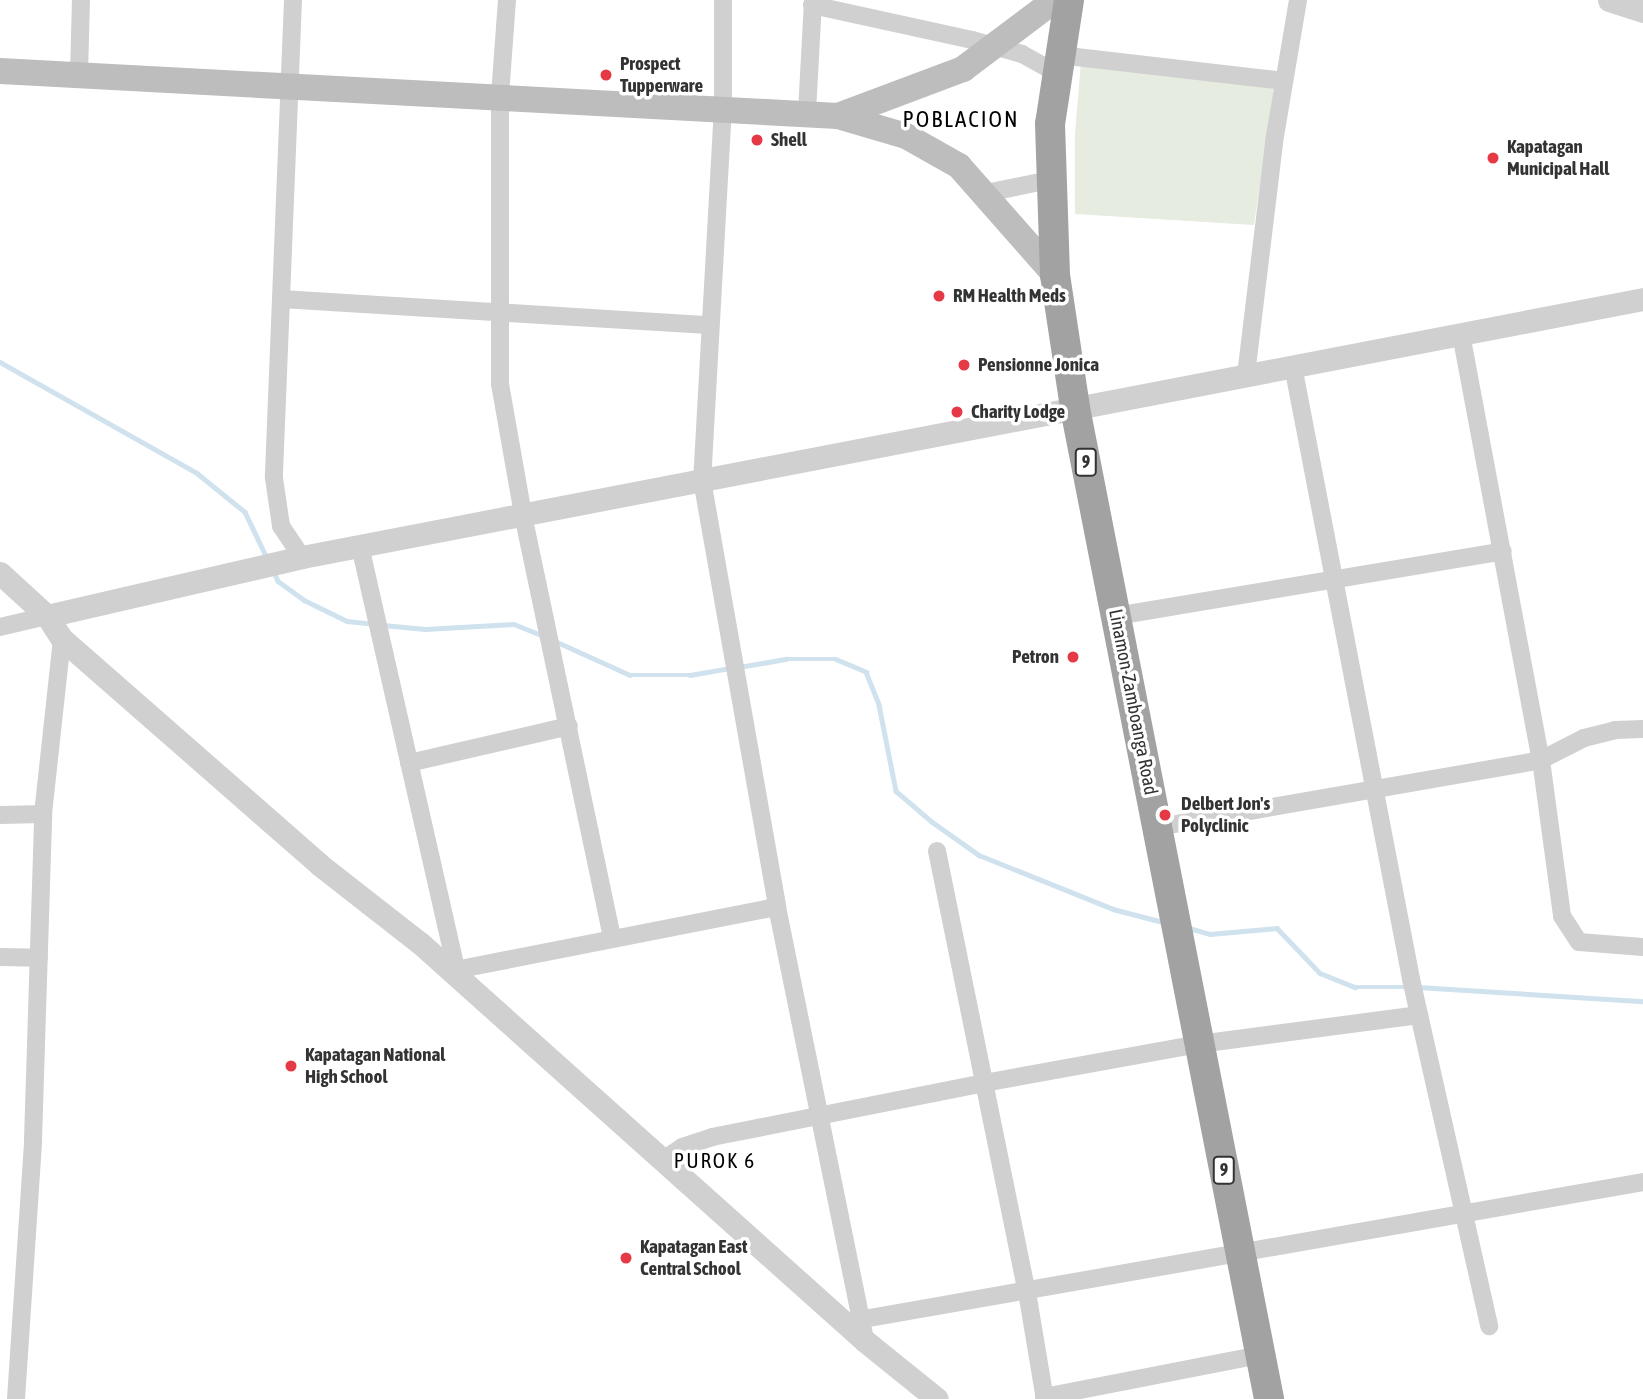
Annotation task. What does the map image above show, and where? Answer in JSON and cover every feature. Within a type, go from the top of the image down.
[{"type":"highway","name":"Linamon-Zamboanga Road","points":[[1054,1],[1058,64],[1050,180],[1055,275],[1075,408],[1269,1399]]},
{"type":"main road","points":[[838,116],[935,83],[996,47],[1054,1]]},
{"type":"main road","points":[[0,71],[723,107],[838,116],[933,148],[986,193],[1055,275]]},
{"type":"street","points":[[79,75],[81,0]]},
{"type":"street","points":[[293,0],[274,478],[281,526],[294,559]]},
{"type":"street","points":[[507,0],[499,96],[500,384],[523,515],[546,612],[612,937]]},
{"type":"street","points":[[723,0],[723,107],[708,325],[702,480],[730,654],[777,907],[862,1331]]},
{"type":"street","points":[[1247,375],[1283,82],[1298,0]]},
{"type":"street","points":[[1609,0],[1640,6]]},
{"type":"street","points":[[807,112],[812,3],[1058,64],[1283,82]]},
{"type":"street","points":[[986,193],[1050,180]]},
{"type":"street","points":[[281,299],[708,325]]},
{"type":"street","points":[[0,627],[294,559],[1643,299]]},
{"type":"street","points":[[1461,334],[1541,760],[1560,905],[1569,932],[1592,946],[1643,947]]},
{"type":"street","points":[[1293,366],[1378,790],[1411,979],[1461,1213],[1489,1326]]},
{"type":"street","points":[[360,546],[453,970]]},
{"type":"street","points":[[1116,616],[1503,551]]},
{"type":"street","points":[[0,573],[47,616],[62,639],[320,865],[453,970],[663,1160],[937,1399]]},
{"type":"street","points":[[16,1399],[33,1140],[43,814],[62,639]]},
{"type":"street","points":[[408,763],[569,726]]},
{"type":"street","points":[[1158,827],[1541,760],[1584,738],[1615,730],[1643,729]]},
{"type":"street","points":[[0,815],[43,814]]},
{"type":"street","points":[[937,851],[1027,1292],[1045,1398],[1260,1355]]},
{"type":"street","points":[[453,970],[777,907]]},
{"type":"street","points":[[0,957],[39,958]]},
{"type":"street","points":[[663,1160],[694,1141],[984,1083],[1199,1044],[1418,1010]]},
{"type":"street","points":[[862,1331],[1027,1292],[1643,1182]]},
{"type":"shaded area","points":[[1081,62],[1274,89],[1254,225],[1075,214],[1075,133]]},
{"type":"waterway","points":[[0,362],[197,473],[245,512],[267,558]]},
{"type":"waterway","points":[[274,572],[278,581],[304,600],[347,621],[374,624]]},
{"type":"waterway","points":[[383,625],[425,629],[514,624],[543,636]]},
{"type":"waterway","points":[[555,641],[630,675],[690,675],[730,668]]},
{"type":"waterway","points":[[739,667],[786,659],[836,659],[866,672],[879,705],[896,791],[931,821],[979,855],[1113,909],[1163,922]]},
{"type":"waterway","points":[[1189,928],[1210,934],[1277,928],[1320,973],[1355,987],[1409,987]]},
{"type":"waterway","points":[[1418,987],[1643,1001]]},
{"type":"place","name":"Prospect Tupperware","points":[[606,75]]},
{"type":"place","name":"Shell","points":[[757,140]]},
{"type":"place","name":"Kapatagan Municipal Hall","points":[[1493,158]]},
{"type":"place","name":"RM Health Meds","points":[[939,296]]},
{"type":"place","name":"Pensionne Jonica","points":[[964,365]]},
{"type":"place","name":"Charity Lodge","points":[[957,412]]},
{"type":"place","name":"Petron","points":[[1073,657]]},
{"type":"place","name":"Delbert Jon's Polyclinic","points":[[1165,815]]},
{"type":"place","name":"Kapatagan National High School","points":[[291,1066]]},
{"type":"place","name":"Kapatagan East Central School","points":[[626,1258]]},
{"type":"district","name":"POBLACION","points":[[961,119]]},
{"type":"district","name":"PUROK 6","points":[[715,1160]]}]
